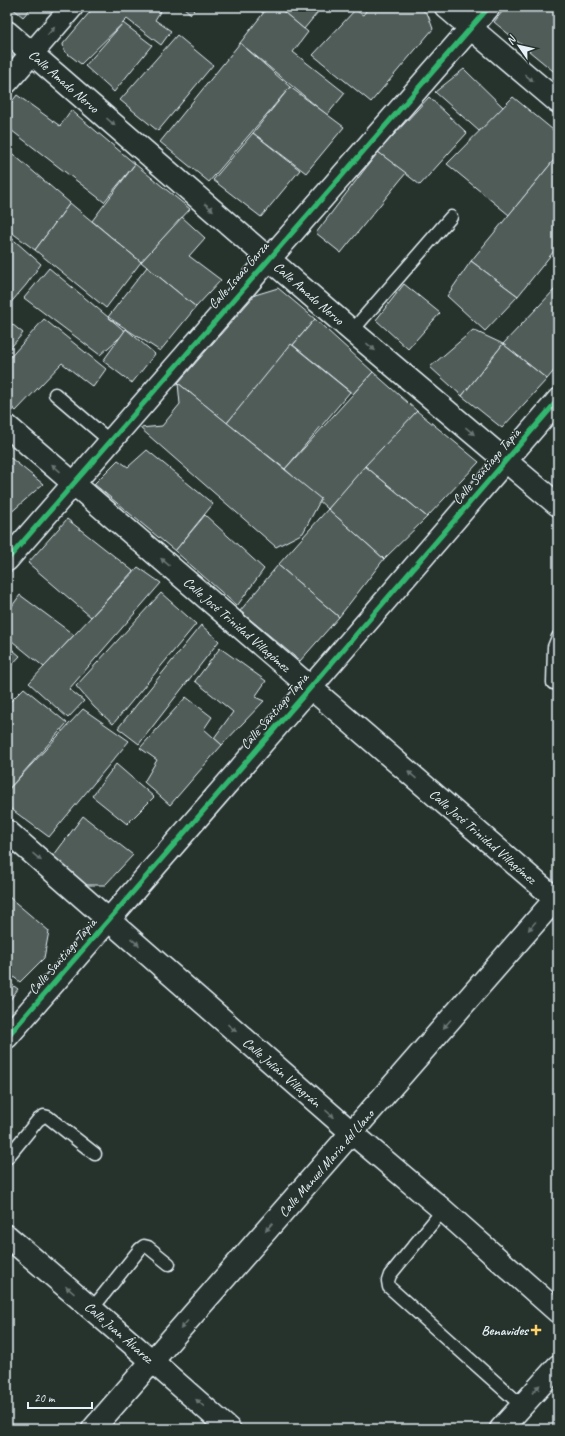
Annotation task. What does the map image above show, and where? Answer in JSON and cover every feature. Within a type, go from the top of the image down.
[{"type":"street","points":[[7,82],[72,7]]},
{"type":"street","points":[[446,7],[558,102]]},
{"type":"street","name":"Calle Isaac Garza","points":[[7,560],[268,258],[489,7]]},
{"type":"street","name":"Calle Amado Nervo","points":[[7,32],[352,331],[558,505]]},
{"type":"street","name":"Calle Santiago Tapia","points":[[7,1037],[558,400]]},
{"type":"street","name":"Calle José Trinidad Villagómez","points":[[7,426],[557,899]]},
{"type":"street","name":"Calle Julián Villagrán","points":[[7,831],[352,1133],[443,1210],[558,1312]]},
{"type":"street","name":"Calle Manuel Maria del Llano","points":[[93,1429],[557,899]]},
{"type":"street","name":"Calle Juan Álvarez","points":[[7,1236],[229,1429]]},
{"type":"street","points":[[501,1429],[521,1405],[558,1366]]},
{"type":"lane","points":[[352,331],[451,217]]},
{"type":"lane","points":[[55,394],[110,441]]},
{"type":"lane","points":[[553,683],[554,647],[558,637]]},
{"type":"lane","points":[[7,1158],[38,1120],[44,1116],[48,1116],[95,1154]]},
{"type":"lane","points":[[443,1210],[390,1275],[388,1281],[389,1287],[521,1405]]},
{"type":"lane","points":[[92,1309],[144,1246],[169,1264]]},
{"type":"building","points":[[11,7],[32,7],[23,17]]},
{"type":"building","points":[[94,7],[163,7],[155,20],[171,31],[161,45],[127,19],[81,64],[64,51],[63,44]]},
{"type":"building","points":[[183,7],[196,7],[191,14]]},
{"type":"building","points":[[256,7],[269,7],[263,13]]},
{"type":"building","points":[[268,7],[278,7],[308,32],[293,52],[345,93],[327,115],[240,43]]},
{"type":"building","points":[[278,7],[322,7],[304,29]]},
{"type":"building","points":[[369,7],[419,7],[428,15],[433,29],[371,102],[313,55],[355,10],[363,15]]},
{"type":"building","points":[[506,7],[558,7],[558,75],[494,22]]},
{"type":"building","points":[[123,23],[152,45],[114,92],[85,66]]},
{"type":"building","points":[[177,35],[213,65],[158,131],[120,100]]},
{"type":"building","points":[[240,43],[290,87],[209,182],[160,142]]},
{"type":"building","points":[[464,69],[505,109],[479,131],[435,92]]},
{"type":"building","points":[[290,87],[344,127],[306,173],[253,133]]},
{"type":"building","points":[[17,95],[60,126],[71,110],[135,164],[104,202],[7,127],[7,108]]},
{"type":"building","points":[[429,97],[467,133],[420,185],[378,152]]},
{"type":"building","points":[[513,97],[558,134],[558,155],[509,215],[447,164]]},
{"type":"building","points":[[253,133],[300,170],[261,217],[213,180]]},
{"type":"building","points":[[7,149],[70,203],[35,250],[7,229]]},
{"type":"building","points":[[378,152],[406,173],[341,253],[316,233]]},
{"type":"building","points":[[558,155],[558,246],[518,296],[471,261]]},
{"type":"building","points":[[135,164],[190,209],[141,262],[92,221]]},
{"type":"building","points":[[70,203],[141,262],[106,308],[35,250]]},
{"type":"building","points":[[182,217],[205,238],[189,256],[221,280],[196,307],[141,262]]},
{"type":"building","points":[[7,234],[41,264],[26,285],[7,307]]},
{"type":"building","points":[[471,261],[518,296],[485,331],[447,296]]},
{"type":"building","points":[[147,267],[196,307],[160,351],[108,317]]},
{"type":"building","points":[[49,268],[126,332],[100,355],[24,298]]},
{"type":"building","points":[[404,284],[440,313],[408,349],[376,320]]},
{"type":"building","points":[[278,288],[315,319],[227,423],[178,383],[255,295]]},
{"type":"building","points":[[556,288],[558,289],[558,366],[547,379],[503,344]]},
{"type":"building","points":[[44,319],[106,369],[93,387],[62,363],[16,411],[7,403],[7,361]]},
{"type":"building","points":[[315,319],[373,372],[353,394],[293,345]]},
{"type":"building","points":[[7,320],[23,333],[7,352]]},
{"type":"building","points":[[126,329],[155,354],[132,383],[103,361]]},
{"type":"building","points":[[473,330],[503,344],[462,396],[430,367]]},
{"type":"building","points":[[291,344],[350,392],[285,469],[227,423]]},
{"type":"building","points":[[503,344],[547,379],[502,428],[462,396]]},
{"type":"building","points":[[373,372],[417,411],[328,509],[285,469]]},
{"type":"building","points":[[178,383],[321,499],[303,533],[276,547],[140,428],[162,426],[180,404]]},
{"type":"building","points":[[417,411],[479,462],[427,517],[365,466]]},
{"type":"building","points":[[147,450],[213,504],[175,551],[94,484],[118,460],[128,467]]},
{"type":"building","points":[[7,455],[43,484],[7,516]]},
{"type":"building","points":[[365,466],[427,517],[384,559],[328,509]]},
{"type":"building","points":[[328,509],[384,559],[339,617],[278,565]]},
{"type":"building","points":[[205,515],[264,569],[237,606],[175,551]]},
{"type":"building","points":[[67,519],[133,571],[91,617],[28,563]]},
{"type":"building","points":[[278,565],[339,617],[300,661],[240,611]]},
{"type":"building","points":[[138,567],[161,583],[69,689],[84,701],[68,718],[29,683]]},
{"type":"building","points":[[161,593],[196,624],[113,724],[94,707],[76,686]]},
{"type":"building","points":[[20,595],[74,635],[44,667],[7,637],[7,613]]},
{"type":"building","points":[[201,625],[219,641],[139,744],[118,728]]},
{"type":"building","points":[[7,645],[20,656],[7,670]]},
{"type":"building","points":[[220,648],[266,681],[255,697],[264,701],[222,745],[214,738],[233,712],[195,681]]},
{"type":"building","points":[[24,688],[67,723],[7,791],[7,705]]},
{"type":"building","points":[[186,697],[212,717],[204,729],[222,745],[170,805],[144,782],[157,760],[140,748]]},
{"type":"building","points":[[83,709],[129,741],[49,837],[7,806],[7,791]]},
{"type":"building","points":[[116,764],[154,797],[127,824],[92,796]]},
{"type":"building","points":[[83,816],[133,855],[105,885],[85,885],[51,859]]},
{"type":"building","points":[[9,897],[49,931],[44,958],[20,982],[7,972],[7,899]]},
{"type":"building","points":[[7,981],[18,989],[7,1004]]},
{"type":"cycle path","points":[[7,560],[489,7]]},
{"type":"cycle path","points":[[7,1037],[558,400]]},
{"type":"place","name":"Benavides","points":[[536,1330]]}]
